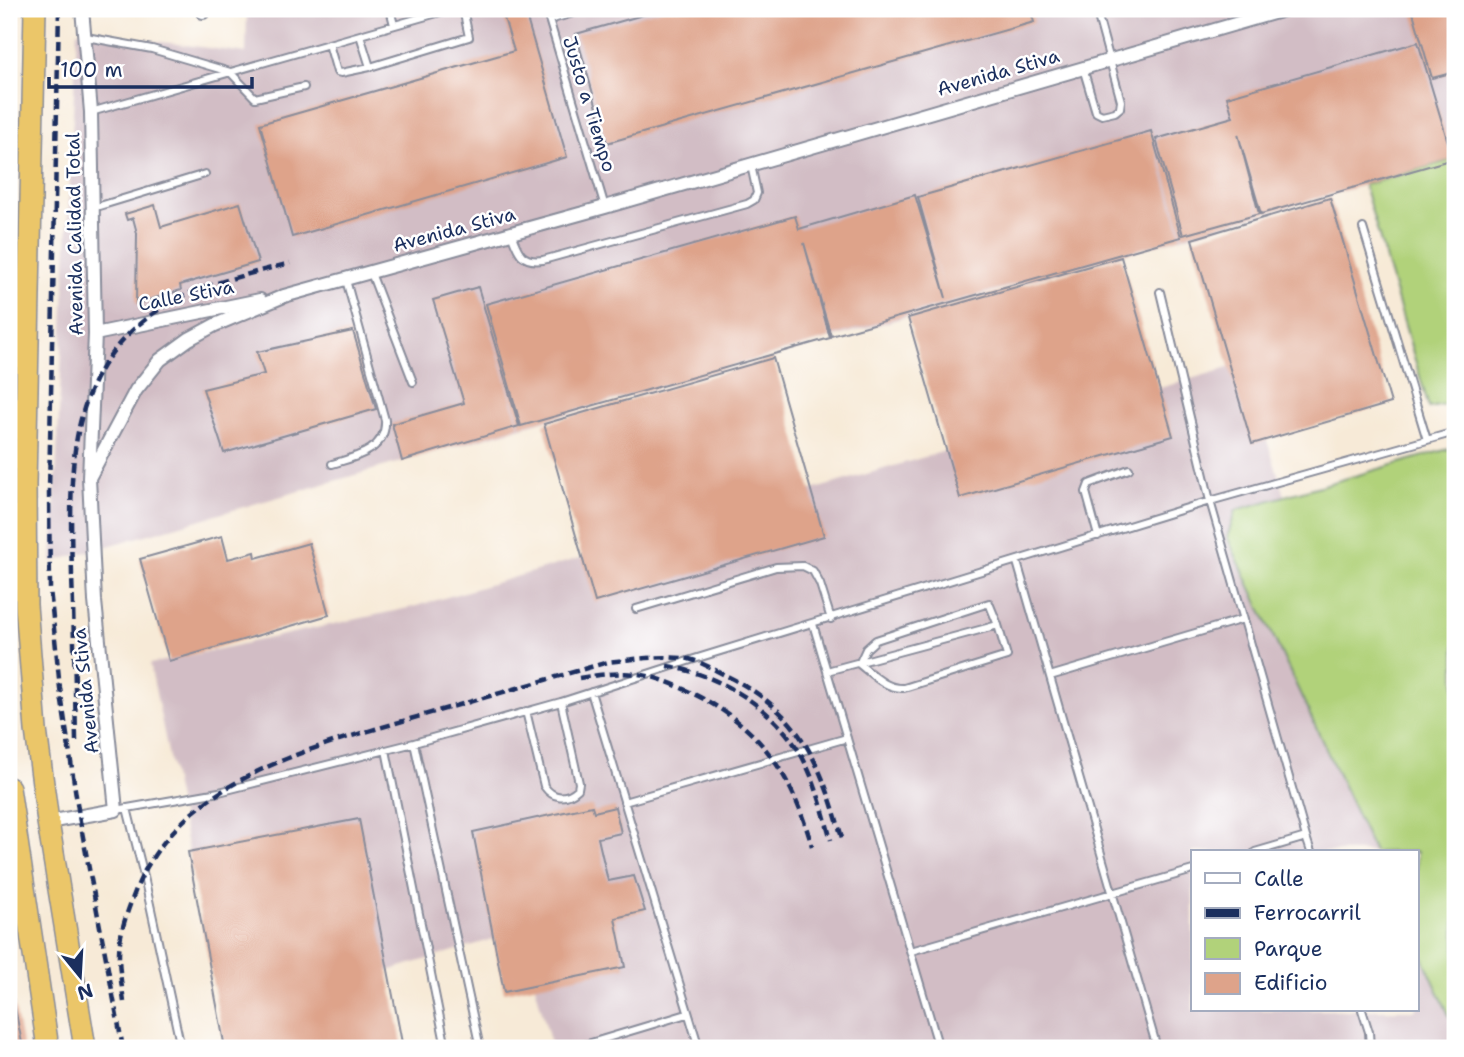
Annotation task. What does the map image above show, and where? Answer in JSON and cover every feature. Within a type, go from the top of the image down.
[{"type":"highway","points":[[35,9],[25,484],[26,605],[36,730],[48,822],[85,1048]]},
{"type":"highway","points":[[9,788],[48,1048]]},
{"type":"street","points":[[82,9],[91,112]]},
{"type":"street","name":"Avenida Stiva","points":[[121,809],[95,601],[89,478],[136,390],[160,360],[189,339],[284,296],[751,165],[1266,12],[1287,9]]},
{"type":"street","name":"Avenida Calidad Total","points":[[89,478],[95,334],[91,112]]},
{"type":"street","name":"Calle Stiva","points":[[95,334],[284,296]]},
{"type":"street","points":[[48,822],[121,809]]},
{"type":"lane","points":[[390,9],[394,25]]},
{"type":"lane","name":"Avenida Calidad Total","points":[[91,112],[450,9]]},
{"type":"lane","points":[[329,44],[337,72],[341,74],[370,67],[469,37],[463,9]]},
{"type":"lane","name":"Justo a Tiempo","points":[[546,9],[605,207]]},
{"type":"lane","points":[[549,20],[587,9]]},
{"type":"lane","points":[[1083,68],[1096,112],[1102,116],[1115,113],[1120,108],[1121,101],[1096,9]]},
{"type":"lane","points":[[360,35],[370,67]]},
{"type":"lane","points":[[84,37],[152,48],[230,72],[255,98],[304,87]]},
{"type":"lane","points":[[511,233],[521,257],[526,260],[543,260],[734,207],[754,200],[758,193],[751,165]]},
{"type":"lane","points":[[93,208],[205,174]]},
{"type":"lane","points":[[1363,228],[1427,440]]},
{"type":"lane","points":[[371,272],[413,382]]},
{"type":"lane","points":[[332,464],[371,449],[386,430],[346,278]]},
{"type":"lane","points":[[1160,292],[1210,501],[1310,850]]},
{"type":"lane","points":[[181,1048],[144,872],[121,809],[219,792],[414,743],[561,702],[1210,501],[1455,432]]},
{"type":"lane","points":[[1098,536],[1086,492],[1089,484],[1129,469]]},
{"type":"lane","points":[[1017,562],[1157,1048]]},
{"type":"lane","points":[[636,609],[752,573],[795,565],[813,571],[831,619]]},
{"type":"lane","points":[[989,603],[1007,656],[895,689],[859,664],[866,649],[876,640],[989,603]]},
{"type":"lane","points":[[1050,676],[1243,619]]},
{"type":"lane","points":[[813,624],[940,1048]]},
{"type":"lane","points":[[827,671],[998,625]]},
{"type":"lane","points":[[591,692],[699,1048]]},
{"type":"lane","points":[[526,711],[544,786],[549,793],[557,797],[566,796],[578,789],[579,783],[561,702]]},
{"type":"lane","points":[[624,802],[847,738]]},
{"type":"lane","points":[[414,743],[480,1048]]},
{"type":"lane","points":[[386,750],[446,1048]]},
{"type":"lane","points":[[1262,850],[1306,837]]},
{"type":"lane","points":[[911,951],[1191,871]]},
{"type":"lane","points":[[1363,1012],[1369,1032],[1370,1048]]},
{"type":"lane","points":[[574,1048],[687,1014]]},
{"type":"shaded area","points":[[247,9],[1455,9],[1455,159],[52,562],[77,31],[246,53]]},
{"type":"shaded area","points":[[1242,364],[1400,850],[1191,850],[1191,1012],[1418,1012],[1418,903],[1455,1018],[1455,1048],[552,1048],[520,931],[223,1021],[150,664],[413,607]]},
{"type":"green space","points":[[1455,159],[1455,403],[1429,408],[1364,185]]},
{"type":"green space","points":[[1455,447],[1455,1028],[1418,947],[1418,850],[1373,850],[1227,537],[1236,510]]},
{"type":"building","points":[[664,9],[1030,9],[1034,22],[607,143],[576,34]]},
{"type":"building","points":[[1412,9],[1455,9],[1455,72],[1432,78]]},
{"type":"building","points":[[525,12],[567,157],[292,237],[260,124],[514,51],[504,18]]},
{"type":"building","points":[[1418,42],[1453,159],[1261,214],[1238,134],[1259,214],[1183,235],[1156,139],[1233,117],[1227,97]]},
{"type":"building","points":[[1151,131],[1181,237],[831,336],[804,243],[830,338],[521,426],[486,304],[795,216],[799,229],[915,195],[946,298],[918,197]]},
{"type":"building","points":[[1330,198],[1391,403],[1252,444],[1192,239]]},
{"type":"building","points":[[240,203],[258,262],[180,285],[181,290],[136,304],[137,233],[133,218],[127,220],[125,214],[155,205],[161,227]]},
{"type":"building","points":[[1121,257],[1173,436],[960,498],[908,318]]},
{"type":"building","points":[[478,287],[519,426],[402,461],[392,424],[464,403],[433,300]]},
{"type":"building","points":[[353,331],[376,409],[224,453],[203,389],[264,374],[257,352]]},
{"type":"building","points":[[773,358],[824,536],[595,602],[544,424]]},
{"type":"building","points":[[222,536],[228,559],[255,552],[256,558],[309,543],[329,615],[169,661],[140,559]]},
{"type":"building","points":[[592,806],[594,812],[615,807],[621,833],[598,838],[608,881],[634,876],[645,911],[615,918],[625,967],[504,992],[473,832]]},
{"type":"building","points":[[359,819],[403,1048],[225,1048],[188,852]]},
{"type":"building","points":[[10,983],[23,1048],[9,1048]]},
{"type":"railway","points":[[59,9],[49,491],[50,589],[60,688],[79,816],[123,1048]]},
{"type":"railway","points":[[76,741],[71,500],[73,463],[89,394],[105,363],[128,334],[160,309],[207,287],[290,263]]},
{"type":"railway","points":[[124,1002],[119,946],[124,921],[136,889],[157,852],[184,821],[216,795],[252,774],[330,743],[608,662],[659,657],[689,659],[754,691],[791,724],[805,743],[826,787],[842,838]]},
{"type":"railway","points":[[667,666],[706,676],[724,685],[760,707],[775,721],[789,736],[810,773],[831,840]]},
{"type":"railway","points":[[579,678],[623,673],[653,677],[718,707],[756,738],[771,756],[794,797],[812,846]]}]
